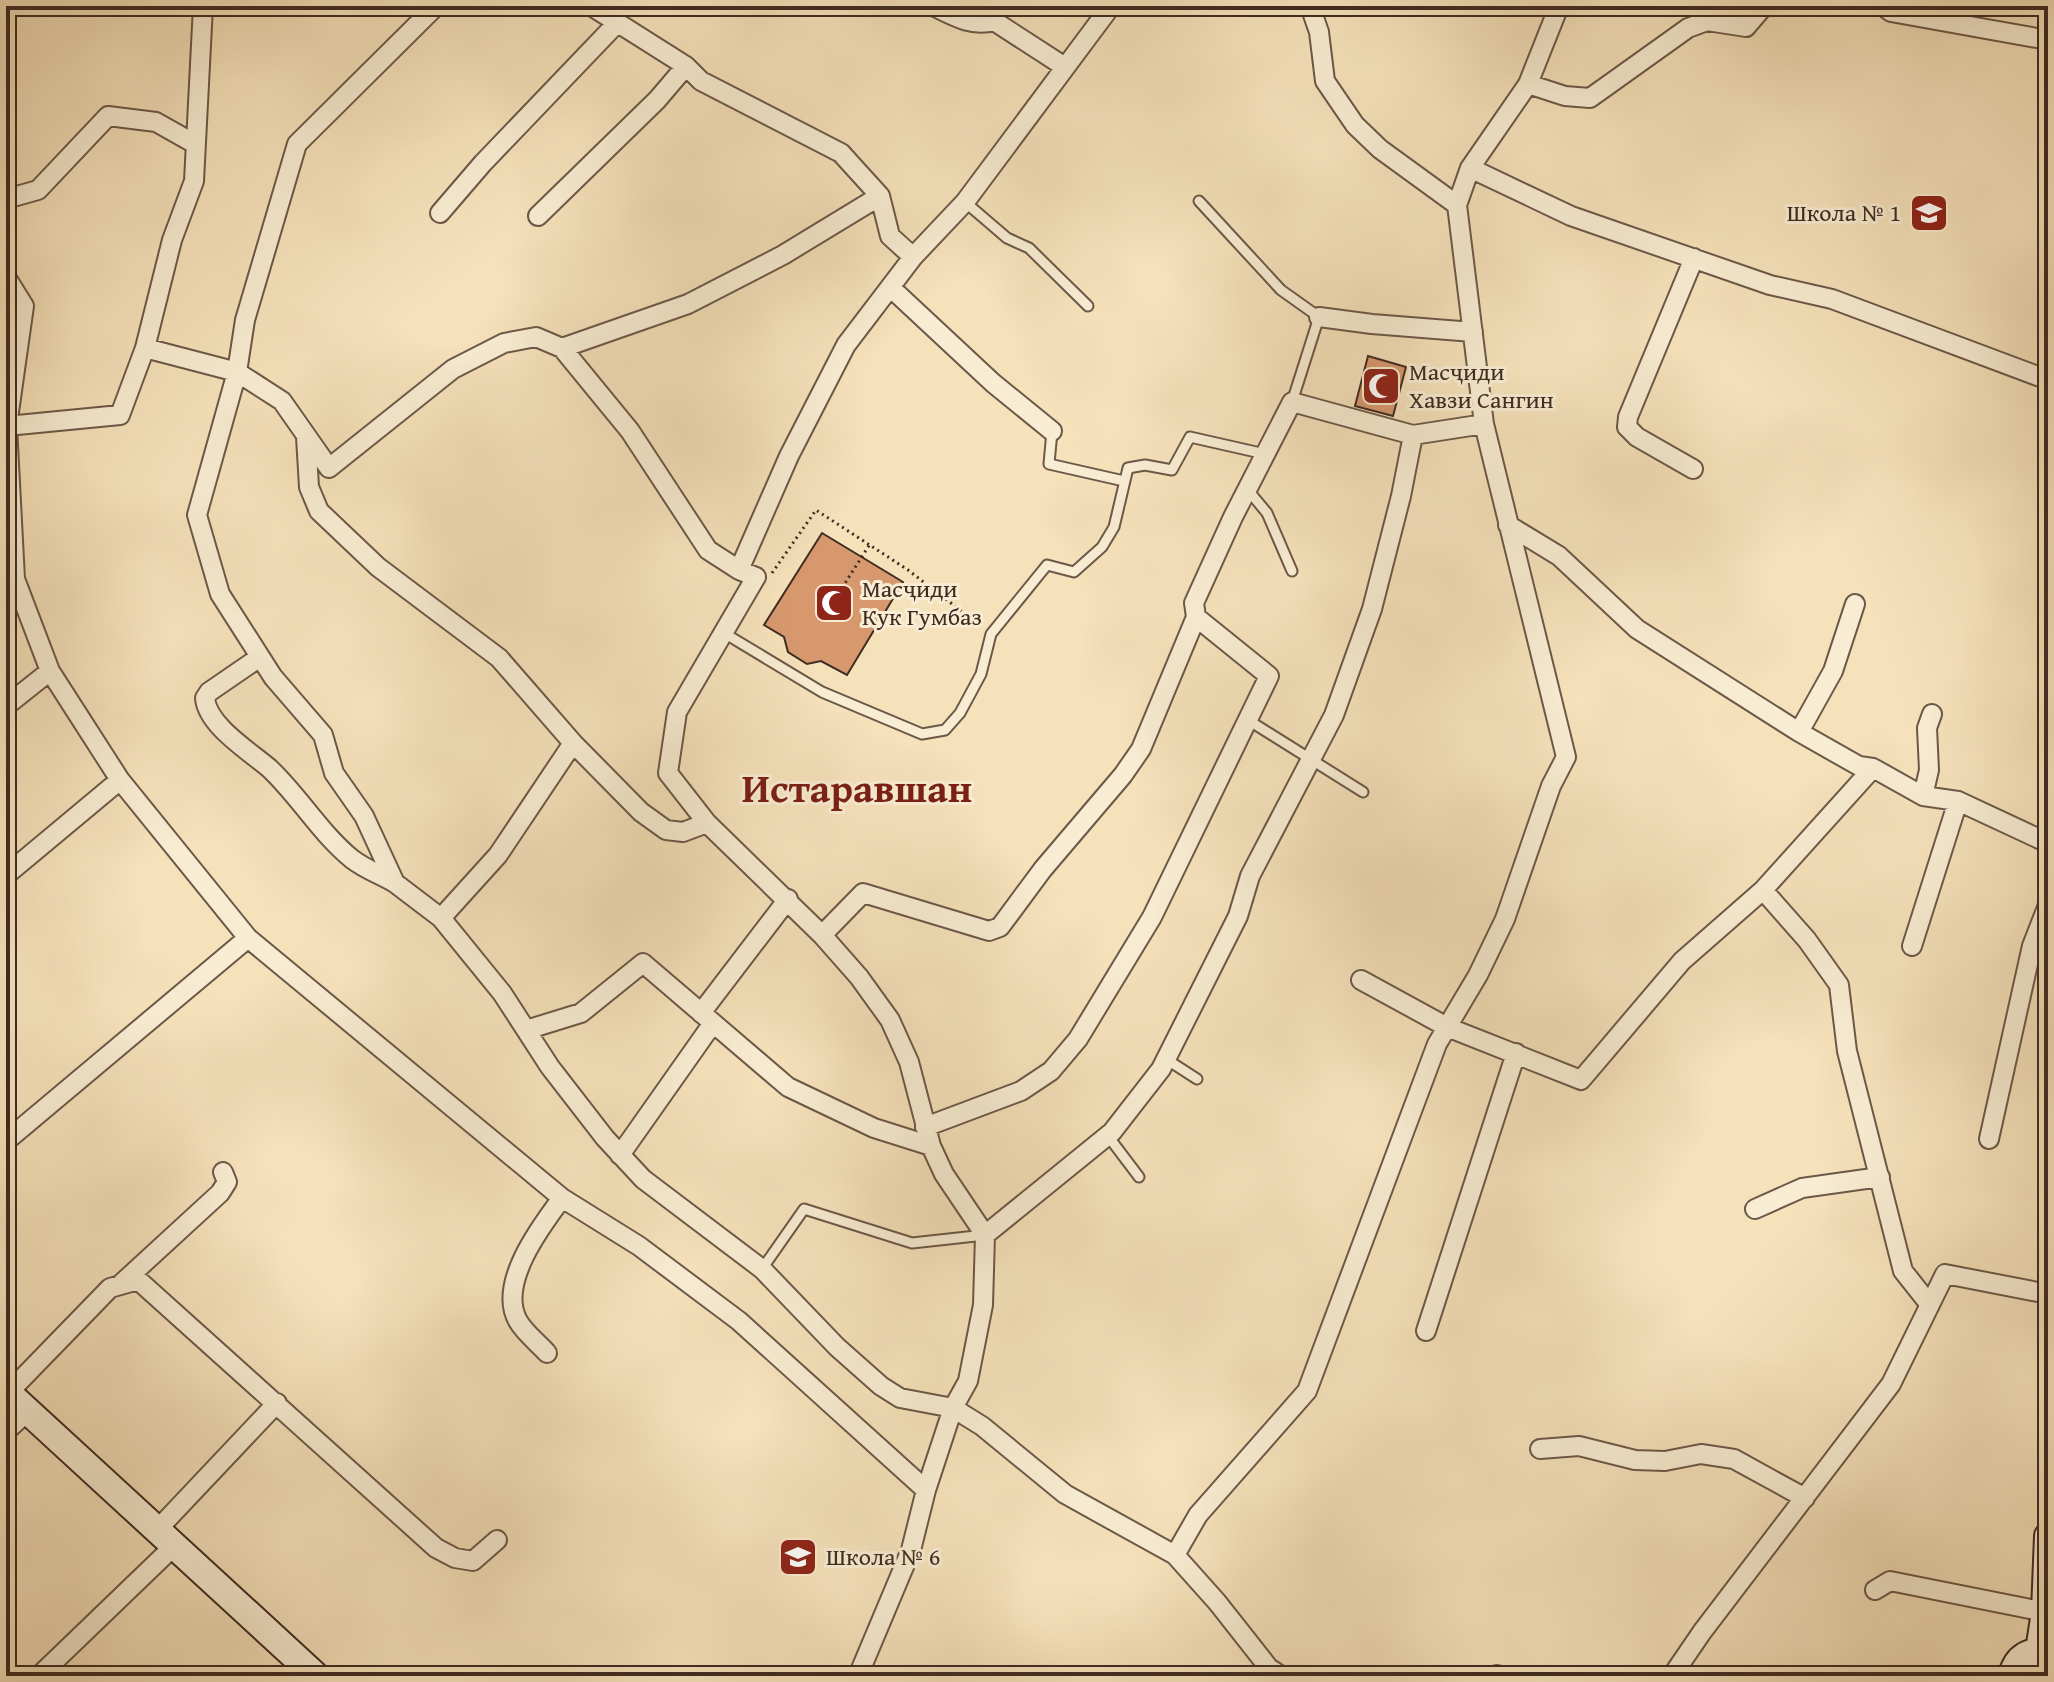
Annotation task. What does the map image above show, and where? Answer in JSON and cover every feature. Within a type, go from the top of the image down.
[{"type":"main road","points":[[7,1392],[316,1676]]},
{"type":"main road","points":[[2012,1676],[2020,1659],[2044,1652],[2048,1536]]},
{"type":"street","points":[[7,426],[120,415],[145,348],[172,240],[194,181],[203,6]]},
{"type":"street","points":[[395,883],[364,816],[334,773],[323,735],[273,677],[220,594],[197,515],[237,372],[245,320],[297,144],[436,6]]},
{"type":"street","points":[[591,6],[686,66],[701,81],[841,153],[880,196],[890,236],[913,257]]},
{"type":"street","points":[[933,6],[973,23],[982,24],[992,13],[1065,67]]},
{"type":"street","points":[[858,1676],[911,1550],[926,1490],[953,1408],[968,1381],[983,1305],[985,1235],[944,1174],[931,1146],[909,1062],[890,1020],[859,977],[822,935],[707,823],[668,773],[677,712],[724,633],[789,456],[846,345],[913,257],[965,202],[1111,6]]},
{"type":"street","points":[[1310,6],[1319,32],[1325,81],[1355,125],[1380,149],[1457,205]]},
{"type":"street","points":[[1175,1555],[1198,1515],[1307,1391],[1437,1044],[1478,975],[1505,919],[1551,786],[1566,757],[1484,424],[1457,205],[1470,168],[1528,84],[1559,6]]},
{"type":"street","points":[[1528,84],[1565,96],[1590,98],[1688,28],[1707,21],[1746,27],[1764,6]]},
{"type":"street","points":[[1883,6],[1891,12],[2048,40]]},
{"type":"street","points":[[440,213],[483,163],[618,22]]},
{"type":"street","points":[[538,216],[657,100],[686,66]]},
{"type":"street","points":[[6,199],[38,190],[108,116],[156,122],[195,144]]},
{"type":"street","points":[[1470,168],[1571,216],[1770,285],[1832,299],[2043,378]]},
{"type":"street","points":[[562,348],[688,304],[783,255],[880,196]]},
{"type":"street","points":[[1693,469],[1637,437],[1627,427],[1628,417],[1694,258]]},
{"type":"street","points":[[6,277],[24,306],[7,426],[11,580],[50,671],[120,780],[248,938],[562,1198],[639,1246],[739,1321],[926,1490]]},
{"type":"street","points":[[890,287],[993,383],[1052,431]]},
{"type":"street","points":[[1319,317],[1473,332]]},
{"type":"street","points":[[145,348],[237,372],[282,401],[329,468],[453,369],[504,343],[536,337],[562,348],[630,431],[708,550],[747,573]]},
{"type":"street","points":[[822,935],[863,893],[989,931],[1000,927],[1141,749],[1196,617],[1194,603],[1292,402],[1413,435],[1484,424]]},
{"type":"street","points":[[306,434],[309,487],[319,511],[378,567],[499,658],[573,743],[641,812],[666,830],[683,832],[707,823]]},
{"type":"street","points":[[985,1235],[1108,1136],[1166,1059],[1238,916],[1250,876],[1334,715],[1372,609],[1413,435]]},
{"type":"street","points":[[1508,525],[1559,556],[1637,629],[1799,732],[1859,766],[1873,768],[1923,796],[1958,801],[2048,843]]},
{"type":"street","points":[[1799,732],[1833,671],[1855,604]]},
{"type":"street","points":[[925,1127],[1021,1091],[1051,1071],[1078,1039],[1152,917],[1269,676],[1196,617]]},
{"type":"street","points":[[260,657],[209,692],[205,698],[205,709],[229,735],[271,770],[335,843],[355,861],[395,883],[441,918],[502,993],[550,1067],[643,1179],[762,1269],[837,1347],[881,1386],[900,1398],[953,1408],[982,1426],[1065,1494],[1175,1555],[1269,1668],[1281,1676]]},
{"type":"street","points":[[6,706],[50,671]]},
{"type":"street","points":[[1923,796],[1929,770],[1927,728],[1932,714]]},
{"type":"street","points":[[441,918],[498,855],[573,743]]},
{"type":"street","points":[[1361,980],[1447,1027],[1581,1080],[1682,961],[1763,890],[1873,768]]},
{"type":"street","points":[[6,875],[120,780]]},
{"type":"street","points":[[1912,946],[1958,801]]},
{"type":"street","points":[[1763,890],[1807,940],[1839,985],[1847,1051],[1903,1271],[1930,1305]]},
{"type":"street","points":[[620,1155],[707,1018],[788,899]]},
{"type":"street","points":[[1989,1139],[2032,946],[2048,905]]},
{"type":"street","points":[[6,1141],[248,938]]},
{"type":"street","points":[[526,1030],[581,1013],[643,963],[788,1087],[874,1128],[931,1146]]},
{"type":"street","points":[[1426,1331],[1516,1053]]},
{"type":"street","points":[[120,1285],[220,1193],[227,1182],[223,1172]]},
{"type":"street","points":[[1755,1209],[1802,1188],[1880,1177]]},
{"type":"street","points":[[547,1353],[517,1320],[512,1296],[520,1266],[534,1236],[562,1198]]},
{"type":"street","points":[[1672,1676],[1702,1632],[1891,1384],[1945,1274],[2048,1294]]},
{"type":"street","points":[[7,1392],[110,1288],[138,1280],[436,1548],[455,1558],[473,1561],[497,1540]]},
{"type":"street","points":[[39,1676],[165,1538],[277,1403]]},
{"type":"street","points":[[6,1431],[27,1412]]},
{"type":"street","points":[[1540,1449],[1579,1446],[1635,1460],[1665,1461],[1701,1454],[1734,1459],[1805,1498]]},
{"type":"street","points":[[1875,1590],[1890,1581],[2045,1612]]},
{"type":"lane","points":[[1199,201],[1281,290],[1319,317],[1292,402]]},
{"type":"lane","points":[[965,202],[1007,238],[1029,248],[1088,306]]},
{"type":"lane","points":[[1052,431],[1049,464],[1124,481]]},
{"type":"lane","points":[[724,633],[822,692],[922,734],[945,730],[960,713],[981,674],[991,634],[1047,565],[1074,572],[1102,547],[1114,527],[1128,468],[1145,465],[1172,470],[1190,437],[1265,454]]},
{"type":"lane","points":[[1247,489],[1267,513],[1292,571]]},
{"type":"lane","points":[[1248,720],[1363,792]]},
{"type":"lane","points":[[1166,1059],[1197,1079]]},
{"type":"lane","points":[[1108,1136],[1139,1177]]},
{"type":"lane","points":[[762,1269],[804,1209],[912,1243],[985,1235]]},
{"type":"path","points":[[747,573],[773,573],[816,510],[870,544],[991,634]]},
{"type":"path","points":[[826,613],[870,544]]},
{"type":"building","name":"Масҷиди Хавзи Сангин","points":[[1368,356],[1406,367],[1393,416],[1355,406]]},
{"type":"building","name":"Масҷиди Кук Гумбаз","points":[[822,533],[903,582],[847,675],[821,661],[807,664],[788,652],[784,637],[764,625]]},
{"type":"place","name":"Школа № 1","points":[[1929,213]]},
{"type":"place","name":"Масҷиди Хавзи Сангин","points":[[1381,386]]},
{"type":"place","name":"Масҷиди Кук Гумбаз","points":[[834,603]]},
{"type":"place","name":"Школа № 6","points":[[798,1557]]},
{"type":"district","name":"Истаравшан","points":[[857,788]]}]
